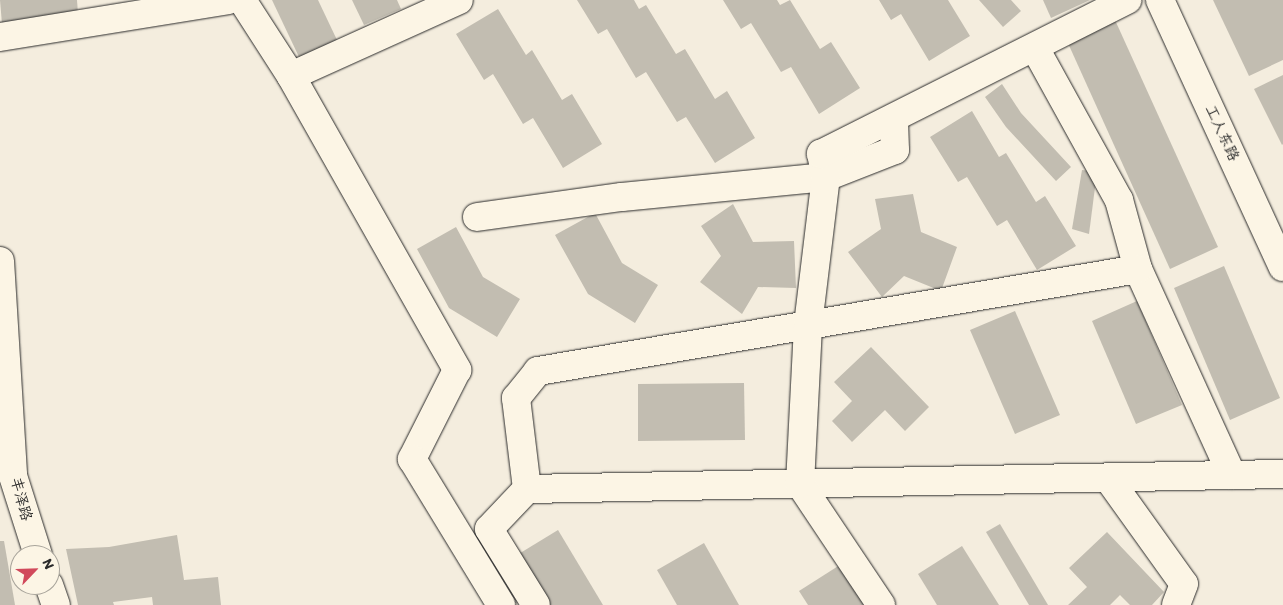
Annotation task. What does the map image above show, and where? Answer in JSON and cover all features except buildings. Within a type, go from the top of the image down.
[{"type":"street","points":[[0,38],[228,0]]},
{"type":"street","points":[[242,0],[291,76],[457,370],[412,459],[501,605]]},
{"type":"street","points":[[291,76],[459,0]]},
{"type":"street","points":[[881,605],[800,484],[808,325],[826,177],[822,154],[1036,48],[1126,0]]},
{"type":"street","name":"工人东路","points":[[1160,0],[1283,267]]},
{"type":"street","points":[[1036,48],[1119,200],[1138,269],[1232,475]]},
{"type":"street","points":[[477,218],[622,197],[826,177]]},
{"type":"street","name":"丰泽路","points":[[0,261],[13,476],[11,506],[32,545]]},
{"type":"street","points":[[527,489],[516,398],[538,371],[1138,269]]},
{"type":"street","points":[[536,605],[489,529],[527,489],[1283,474]]},
{"type":"street","points":[[1108,478],[1184,584],[1176,605]]}]
